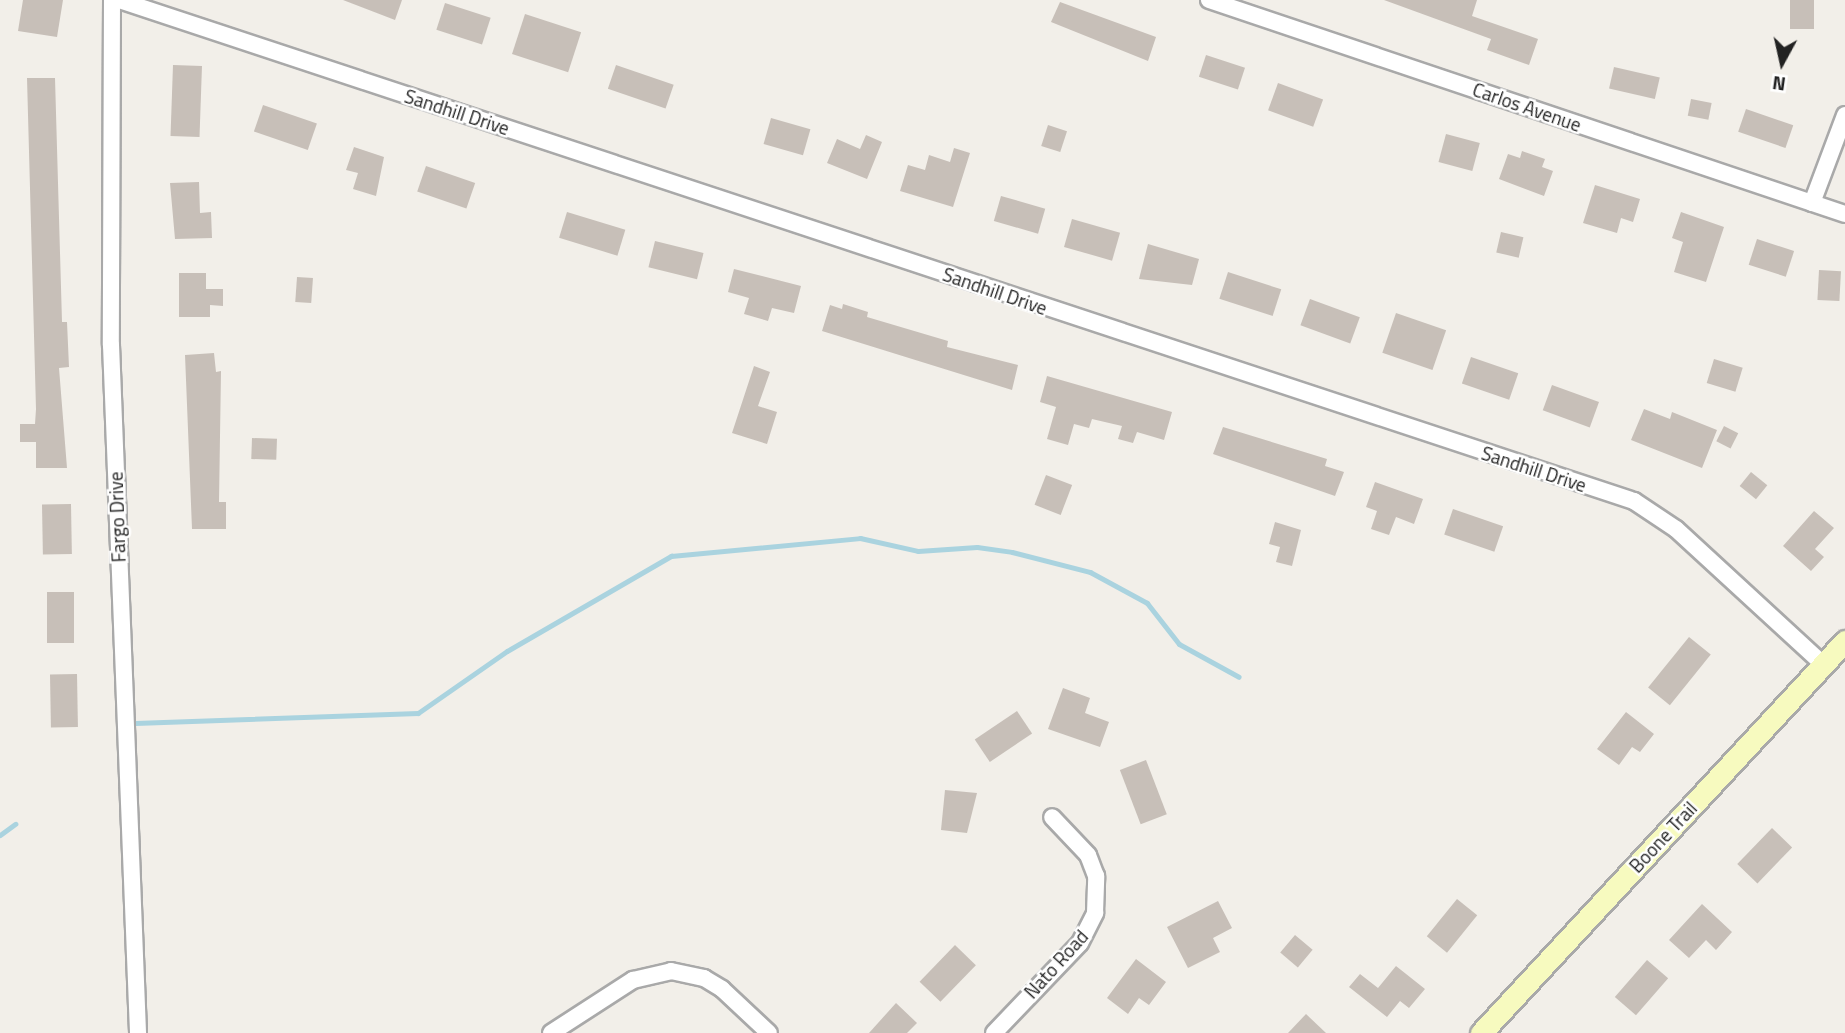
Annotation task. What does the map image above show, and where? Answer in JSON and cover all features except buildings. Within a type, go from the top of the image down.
[{"type":"street","name":"Fargo Drive","points":[[112,0],[111,345],[138,1033]]},
{"type":"street","name":"Sandhill Drive","points":[[119,0],[1634,501],[1676,529],[1823,664]]},
{"type":"street","name":"Carlos Avenue","points":[[1209,0],[1845,214]]},
{"type":"street","points":[[1812,203],[1845,115]]},
{"type":"street","name":"Boone Trail","points":[[1481,1033],[1845,641]]},
{"type":"street","name":"Nato Road","points":[[994,1033],[1080,943],[1095,913],[1096,876],[1088,855],[1052,817]]},
{"type":"street","points":[[551,1033],[633,979],[671,971],[704,978],[722,989],[769,1033]]},
{"type":"waterway","points":[[135,723],[418,713],[507,651],[671,556],[860,538],[918,551],[977,547],[1012,552],[1090,572],[1147,603],[1179,644],[1239,677]]},
{"type":"waterway","points":[[0,835],[15,824]]}]
